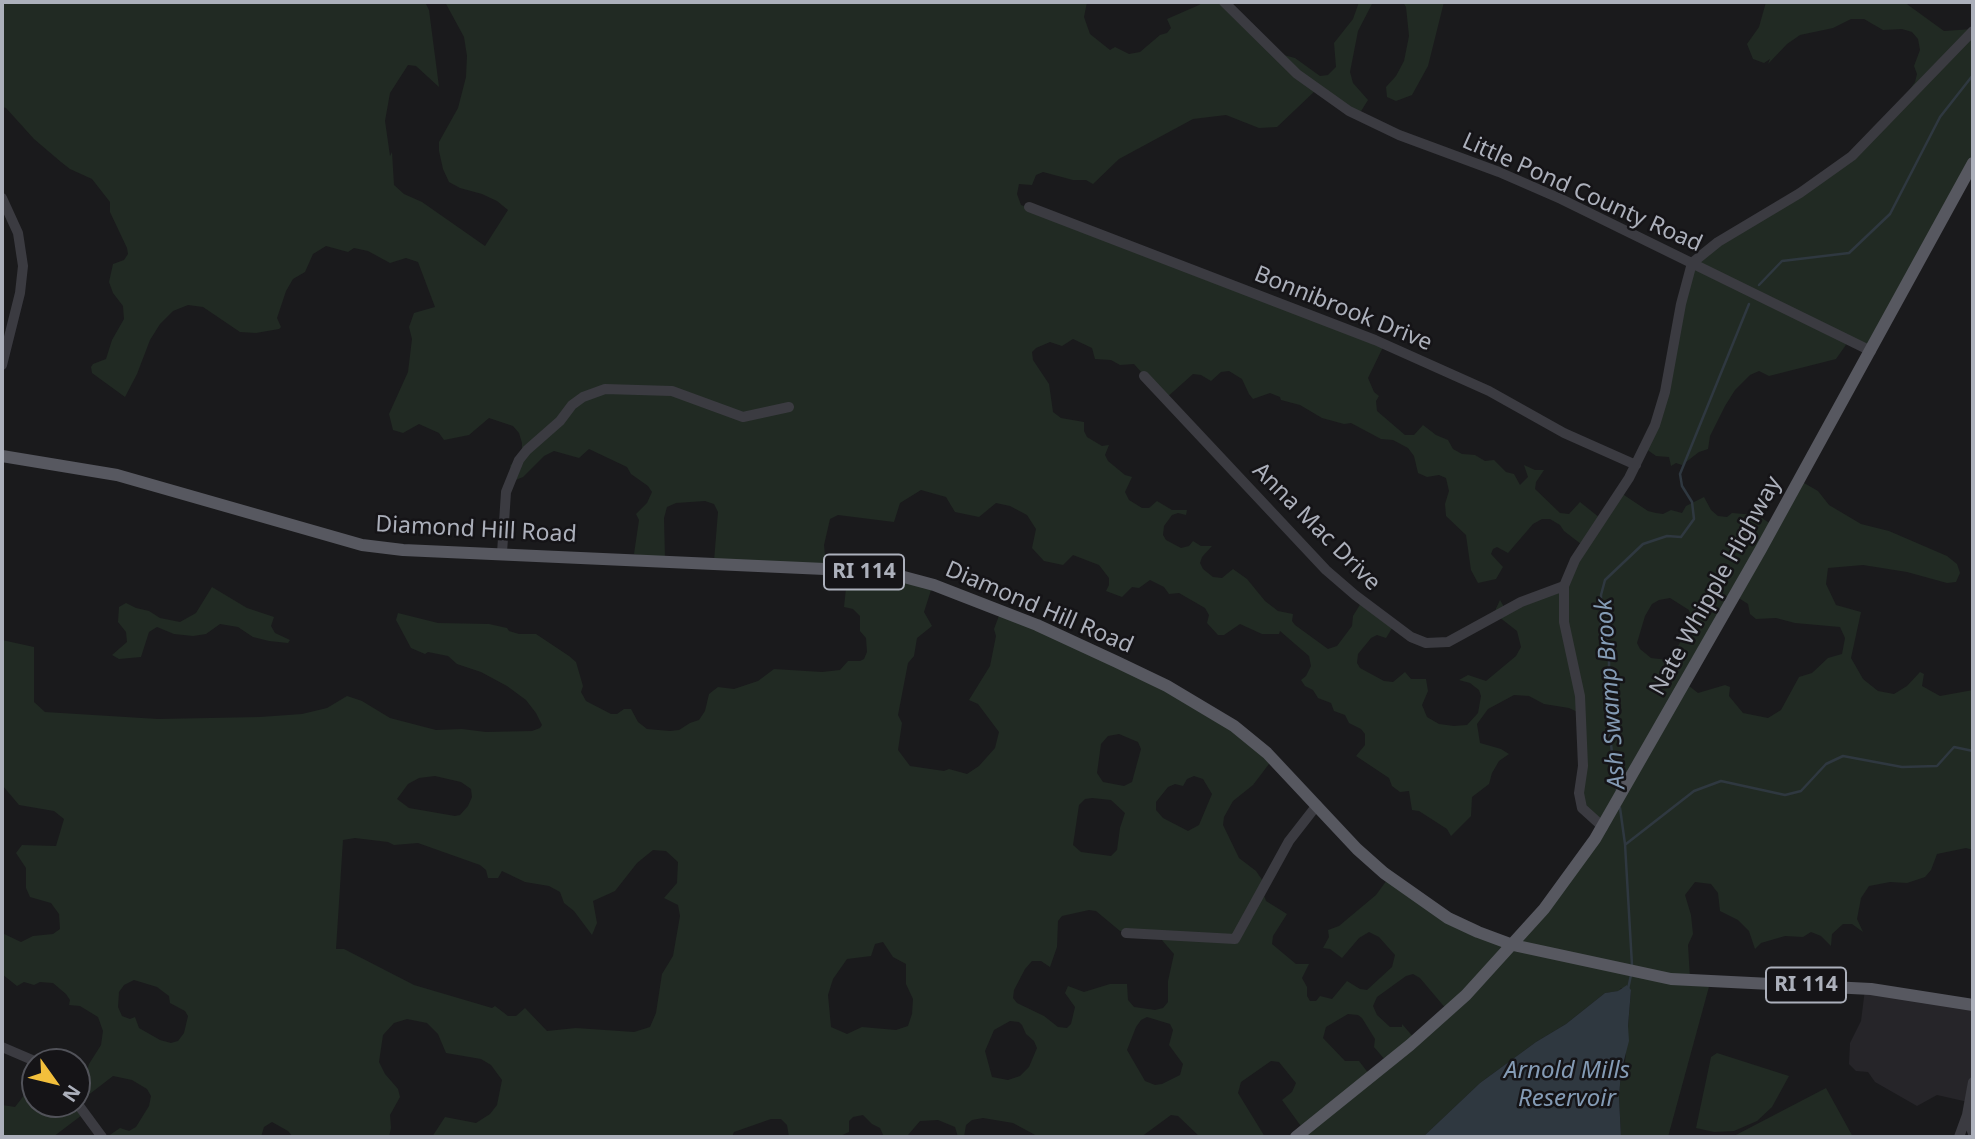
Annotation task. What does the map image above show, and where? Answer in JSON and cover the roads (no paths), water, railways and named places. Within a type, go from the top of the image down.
[{"type":"main road","name":"Nate Whipple Highway","points":[[1296,1137],[1410,1045],[1465,995],[1513,945],[1570,875],[1625,790],[1973,163]]},
{"type":"main road","name":"Diamond Hill Road","points":[[2,456],[137,480],[362,545],[403,550],[847,570],[934,585],[1037,625],[1167,686],[1234,726],[1251,739],[1357,849],[1448,918],[1478,932],[1513,945],[1621,970],[1687,981],[1871,989],[1973,1005]]},
{"type":"street","name":"Little Pond County Road","points":[[1224,2],[1297,75],[1349,111],[1399,135],[1540,190],[1871,351]]},
{"type":"street","points":[[1603,827],[1582,808],[1579,793],[1583,766],[1580,696],[1564,622],[1564,586],[1575,560],[1636,465],[1661,408],[1681,304],[1692,264],[1718,242],[1800,193],[1852,156],[1973,31]]},
{"type":"street","points":[[2,198],[18,233],[23,266],[20,293],[2,365]]},
{"type":"street","name":"Bonnibrook Drive","points":[[1029,207],[1376,340],[1489,390],[1564,433],[1636,465]]},
{"type":"street","name":"Anna Mac Drive","points":[[1144,376],[1326,570],[1355,596],[1411,637],[1426,643],[1448,642],[1521,603],[1564,586]]},
{"type":"street","points":[[502,553],[506,492],[519,460],[583,397],[605,390],[672,391],[743,417],[789,407]]},
{"type":"street","points":[[1126,933],[1235,939],[1289,841],[1317,805]]},
{"type":"street","points":[[2,1047],[21,1055]]},
{"type":"street","points":[[1959,1137],[1967,1115],[1973,1082]]},
{"type":"street","points":[[1967,1115],[1973,1134]]},
{"type":"street","points":[[88,1118],[102,1137]]},
{"type":"water","name":"Arnold Mills Reservoir","points":[[1627,985],[1631,990],[1629,1041],[1621,1072],[1621,1137],[1423,1137],[1480,1083],[1536,1042],[1566,1024],[1605,993],[1618,991]]},
{"type":"waterway","name":"Ash Swamp Brook","points":[[1759,285],[1782,261],[1849,253],[1890,214],[1940,117],[1973,75]]},
{"type":"waterway","name":"Ash Swamp Brook","points":[[1617,791],[1609,729],[1609,646],[1601,626],[1601,595],[1605,580],[1643,544],[1667,536],[1681,537],[1694,519],[1692,502],[1682,486],[1680,474],[1749,304]]},
{"type":"waterway","points":[[1626,844],[1694,791],[1721,781],[1785,795],[1801,791],[1826,764],[1843,756],[1902,767],[1937,766],[1954,747],[1973,751]]},
{"type":"waterway","name":"Ash Swamp Brook","points":[[1620,808],[1625,844],[1632,965]]},
{"type":"waterway","name":"Ash Swamp Brook","points":[[1628,989],[1631,975]]}]
